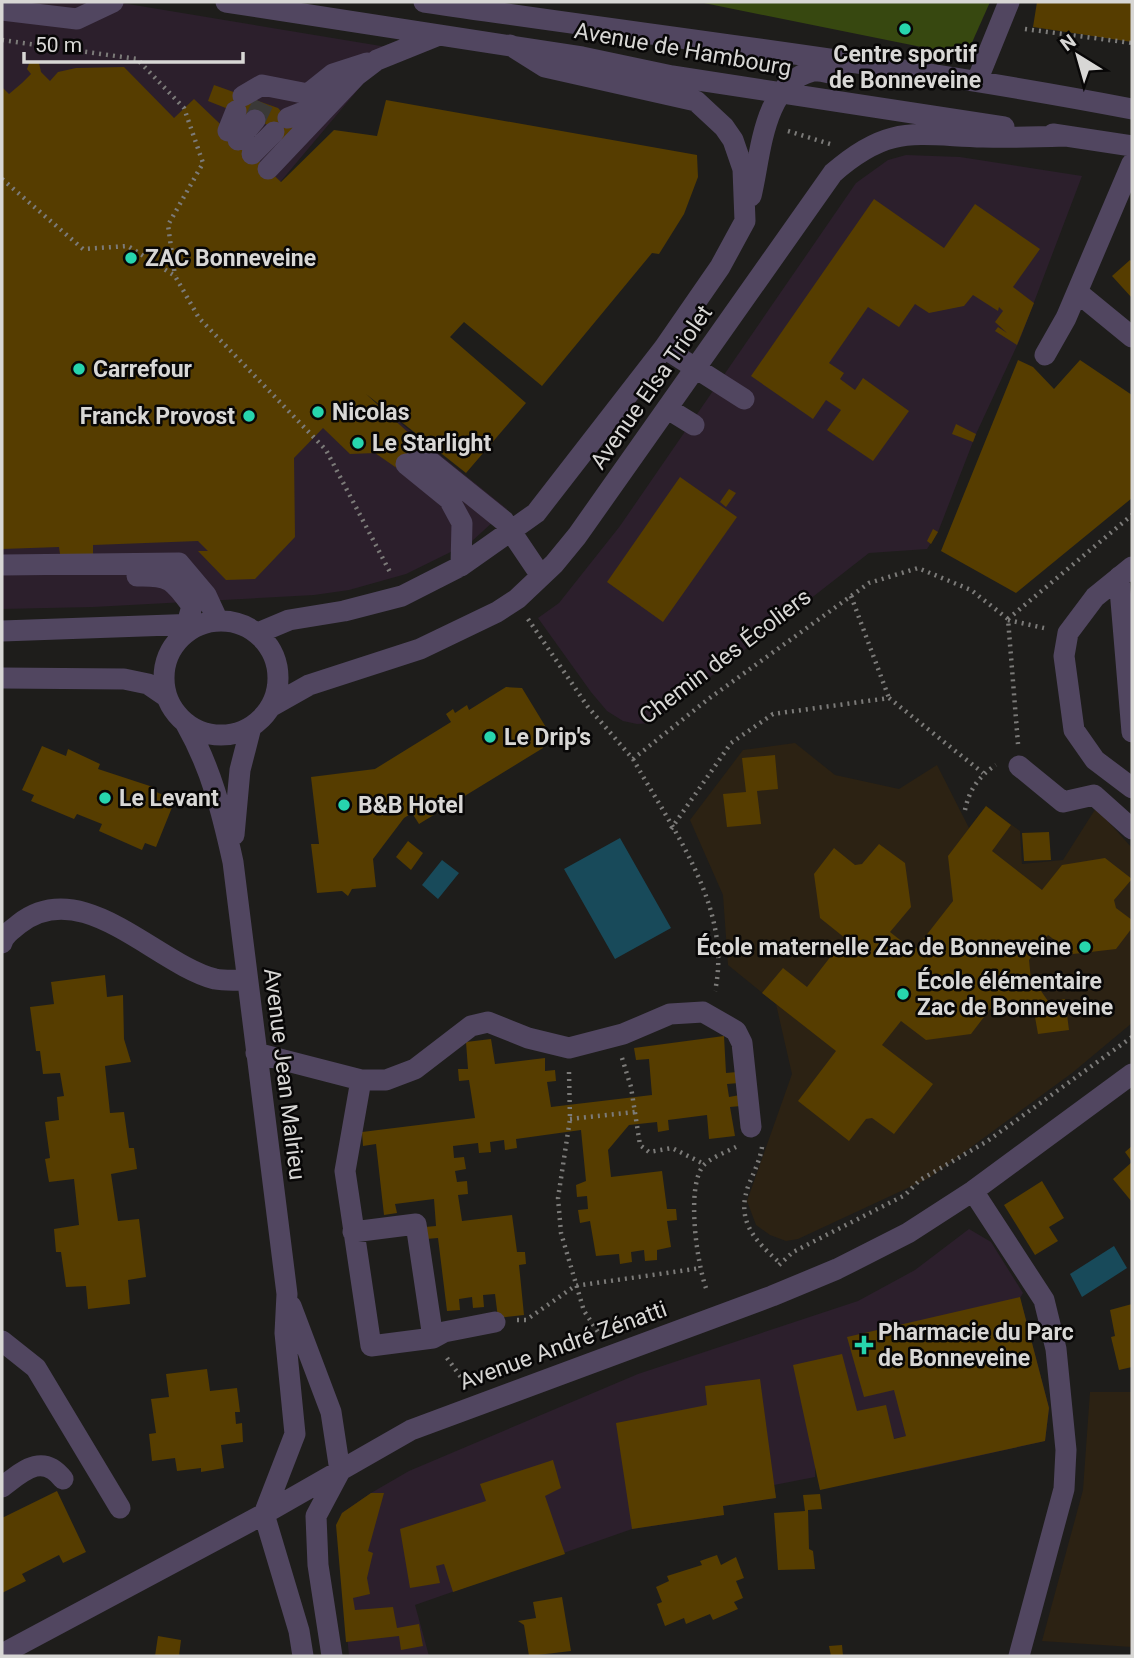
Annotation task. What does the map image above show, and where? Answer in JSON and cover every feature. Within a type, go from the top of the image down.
[{"type":"street","points":[[2,10],[78,19],[113,2]]},
{"type":"street","name":"Avenue de Hambourg","points":[[226,2],[510,45],[781,93],[1132,146]]},
{"type":"street","name":"Avenue de Hambourg","points":[[424,2],[977,81],[1132,109]]},
{"type":"street","points":[[977,81],[1009,2]]},
{"type":"street","points":[[333,101],[281,125],[249,118],[317,90],[332,74],[377,60],[440,34]]},
{"type":"street","points":[[510,45],[545,67],[696,101],[724,127],[733,141],[743,169],[745,221]]},
{"type":"street","points":[[268,169],[355,76],[377,60]]},
{"type":"street","points":[[781,93],[814,71],[1017,102],[1049,93]]},
{"type":"street","name":"Avenue Elsa Triolet","points":[[258,633],[289,620],[344,611],[402,596],[461,566],[513,532],[536,513],[664,348],[720,267],[745,221],[772,105],[781,93]]},
{"type":"street","name":"Avenue Elsa Triolet","points":[[270,708],[309,685],[420,649],[473,626],[517,599],[577,536],[833,173],[858,152],[878,141],[914,133],[984,137],[1065,136]]},
{"type":"street","points":[[1045,355],[1066,318],[1132,163]]},
{"type":"street","points":[[1077,292],[1132,337]]},
{"type":"street","points":[[664,348],[698,367],[744,399]]},
{"type":"street","points":[[668,409],[694,425]]},
{"type":"street","points":[[461,566],[462,523],[449,499],[412,457],[474,495],[513,532],[541,576]]},
{"type":"street","points":[[2,565],[179,563],[206,595],[201,623],[178,639],[165,663],[163,685],[167,697],[186,724],[208,734],[229,735],[251,727],[270,708],[278,687],[276,661],[258,633],[250,627],[225,620],[201,623],[2,631]]},
{"type":"street","points":[[1126,572],[1095,597],[1068,633],[1063,656],[1074,730],[1096,760],[1132,788]]},
{"type":"street","points":[[1126,572],[1132,732]]},
{"type":"street","points":[[2,579],[161,575],[174,582],[201,623]]},
{"type":"street","points":[[2,678],[124,679],[148,684],[167,697]]},
{"type":"street","name":"Avenue Jean Malrieu","points":[[186,724],[204,756],[218,792],[233,862],[286,1294],[285,1333],[295,1434],[264,1514]]},
{"type":"street","name":"Avenue Jean Malrieu","points":[[233,862],[240,769],[251,727]]},
{"type":"street","points":[[1019,760],[1063,802],[1094,795],[1132,829]]},
{"type":"street","points":[[2,943],[3,937],[29,916],[55,909],[106,919],[187,967],[215,979],[247,981]]},
{"type":"street","points":[[256,1053],[362,1080],[386,1080],[415,1069],[471,1026],[488,1022],[528,1038],[569,1048],[615,1036],[670,1014],[687,1011],[710,1016],[736,1031],[742,1042],[751,1127]]},
{"type":"street","name":"Avenue André Zénatti","points":[[2,1654],[264,1514],[411,1430],[772,1296],[837,1269],[908,1233],[973,1191],[1132,1074]]},
{"type":"street","points":[[362,1080],[345,1171],[370,1346],[433,1338],[444,1332],[495,1322]]},
{"type":"street","points":[[973,1191],[1044,1300],[1058,1362],[1066,1450],[1063,1489],[1019,1656]]},
{"type":"street","points":[[353,1232],[416,1224],[433,1338]]},
{"type":"street","name":"Avenue Jean Malrieu","points":[[286,1294],[331,1412],[340,1471]]},
{"type":"street","points":[[2,1341],[36,1368],[120,1507]]},
{"type":"street","points":[[2,1487],[35,1464],[46,1465],[62,1479]]},
{"type":"street","points":[[332,1656],[318,1565],[316,1516],[340,1471]]},
{"type":"street","points":[[264,1514],[299,1631],[303,1656]]},
{"type":"path","points":[[1000,26],[1132,43]]},
{"type":"path","points":[[2,40],[137,59],[184,108],[203,163],[168,225],[175,276],[199,318],[326,450],[402,596]]},
{"type":"path","points":[[767,125],[858,152]]},
{"type":"path","points":[[2,179],[83,249],[128,246],[175,276]]},
{"type":"path","points":[[1008,619],[1132,515]]},
{"type":"path","name":"Chemin des Écoliers","points":[[525,615],[588,707],[634,759],[707,700],[869,583],[918,568],[971,590],[1008,619]]},
{"type":"path","points":[[851,596],[888,698],[983,773]]},
{"type":"path","points":[[1008,619],[1068,633]]},
{"type":"path","points":[[965,810],[968,795],[983,773],[1019,760],[1008,619]]},
{"type":"path","points":[[671,829],[731,743],[773,715],[888,698]]},
{"type":"path","points":[[634,759],[702,885],[716,927],[721,965],[710,1016]]},
{"type":"path","points":[[615,1036],[631,1087],[640,1145],[649,1152],[672,1148],[705,1164]]},
{"type":"path","points":[[772,1296],[773,1276],[780,1263],[793,1252],[905,1195],[920,1180],[986,1142],[1132,1037]]},
{"type":"path","points":[[569,1048],[570,1119],[558,1198],[561,1233],[584,1311],[598,1332]]},
{"type":"path","points":[[570,1119],[635,1112]]},
{"type":"path","points":[[706,1288],[701,1268],[695,1181],[705,1164],[745,1142],[751,1127]]},
{"type":"path","points":[[761,1154],[745,1194],[743,1216],[752,1233],[780,1263]]},
{"type":"path","points":[[495,1322],[526,1320],[575,1286],[701,1268]]},
{"type":"shaded area","name":"ZAC Bonneveine","points":[[2,2],[116,2],[393,48],[260,206],[261,310],[507,509],[471,542],[406,574],[349,590],[314,595],[2,609]]},
{"type":"shaded area","points":[[906,155],[960,157],[1082,176],[1020,339],[976,434],[938,532],[927,549],[869,553],[651,723],[623,721],[607,711],[591,692],[538,618],[559,603],[620,526],[856,183],[888,160]]},
{"type":"shaded area","name":"École élémentaire Zac de Bonneveine","points":[[795,743],[835,775],[899,789],[937,765],[969,828],[986,806],[1020,831],[1022,864],[1063,860],[1096,808],[1132,848],[1132,1023],[1072,1073],[929,1178],[798,1239],[786,1241],[770,1235],[756,1225],[747,1201],[792,1074],[776,1004],[728,965],[723,895],[690,820],[743,750]]},
{"type":"shaded area","points":[[969,1229],[991,1242],[1023,1293],[1020,1298],[1049,1408],[1045,1441],[916,1470],[906,1436],[863,1446],[864,1457],[815,1468],[815,1477],[774,1485],[776,1498],[723,1506],[724,1515],[632,1529],[415,1605],[429,1656],[349,1656],[337,1528],[342,1513],[371,1493],[409,1471],[638,1374],[858,1301],[915,1270]]},
{"type":"shaded area","points":[[1090,1392],[1132,1392],[1132,1647],[1042,1641],[1083,1490]]},
{"type":"green space","name":"Centre sportif de Bonneveine","points":[[699,2],[990,2],[966,56]]},
{"type":"water","points":[[620,838],[671,928],[615,959],[564,869]]},
{"type":"water","points":[[442,860],[459,873],[438,899],[422,885]]},
{"type":"water","points":[[1114,1246],[1127,1268],[1082,1297],[1070,1274]]},
{"type":"building","points":[[1037,2],[1132,2],[1132,42],[1033,27]]},
{"type":"building","points":[[30,61],[39,63],[41,72],[50,81],[58,72],[76,68],[124,67],[174,118],[194,99],[281,182],[334,130],[377,136],[386,100],[697,155],[698,177],[684,214],[659,254],[652,253],[542,386],[464,322],[450,337],[526,403],[466,473],[366,394],[423,446],[401,471],[375,453],[350,454],[323,428],[294,458],[295,537],[255,579],[226,580],[198,551],[208,551],[198,541],[93,545],[93,554],[60,554],[59,547],[2,549],[2,87],[9,94],[22,83],[31,74],[27,69]]},
{"type":"building","points":[[214,85],[278,108],[297,128],[284,141],[266,124],[208,101]]},
{"type":"building","points":[[874,199],[944,248],[975,204],[1040,249],[1013,287],[1034,303],[1017,345],[995,331],[998,327],[1007,333],[995,322],[1003,311],[999,307],[998,311],[973,295],[964,306],[929,313],[915,304],[899,327],[868,307],[829,363],[844,373],[840,379],[855,390],[863,378],[909,411],[873,461],[827,430],[841,410],[826,400],[813,419],[751,376]]},
{"type":"building","points":[[1130,260],[1132,262],[1132,298],[1112,276]]},
{"type":"building","points":[[1018,360],[1033,367],[1054,389],[1080,360],[1132,395],[1132,498],[1016,593],[941,551]]},
{"type":"building","points":[[956,424],[976,434],[973,442],[952,434]]},
{"type":"building","points":[[680,477],[737,517],[663,622],[607,582]]},
{"type":"building","points":[[729,489],[736,493],[726,507],[720,502]]},
{"type":"building","points":[[933,529],[938,532],[931,544],[927,541]]},
{"type":"building","points":[[506,687],[522,688],[550,734],[542,744],[543,748],[419,824],[412,813],[404,818],[373,859],[376,887],[352,889],[348,896],[342,891],[317,893],[311,844],[319,844],[311,777],[375,769],[451,722],[446,714],[453,709],[455,713],[467,705],[469,710]]},
{"type":"building","name":"Le Levant","points":[[42,746],[66,756],[68,749],[100,764],[98,769],[156,788],[154,791],[175,800],[156,847],[145,843],[142,850],[99,831],[102,824],[77,814],[74,819],[31,801],[34,795],[22,790]]},
{"type":"building","points":[[775,755],[778,789],[757,791],[761,824],[727,827],[723,794],[746,792],[742,758]]},
{"type":"building","points":[[986,806],[1011,825],[992,851],[1042,890],[1062,865],[1105,858],[1132,879],[1114,900],[1116,908],[1132,920],[1132,928],[1116,949],[1073,954],[1048,935],[1029,960],[1032,990],[1041,991],[1048,1001],[1065,999],[1069,1030],[1038,1034],[1035,1017],[1024,1012],[1020,1005],[990,1009],[971,1034],[926,1040],[901,1021],[882,1045],[933,1084],[894,1134],[872,1118],[866,1119],[849,1141],[798,1101],[836,1051],[762,993],[783,968],[807,987],[845,938],[820,918],[814,874],[834,848],[855,865],[862,864],[879,844],[905,863],[911,907],[890,932],[914,951],[953,901],[948,856]]},
{"type":"building","points":[[1049,832],[1051,860],[1024,861],[1022,833]]},
{"type":"building","points":[[408,841],[423,853],[411,870],[396,857]]},
{"type":"building","points":[[105,975],[107,997],[123,995],[124,1039],[131,1062],[105,1066],[110,1113],[124,1112],[129,1148],[134,1148],[137,1169],[111,1174],[118,1221],[139,1219],[146,1277],[128,1280],[130,1304],[88,1309],[86,1286],[66,1287],[61,1252],[56,1252],[54,1229],[79,1225],[74,1179],[49,1182],[45,1159],[50,1158],[45,1122],[59,1120],[57,1097],[64,1096],[60,1073],[43,1074],[40,1051],[36,1051],[30,1007],[54,1004],[51,982]]},
{"type":"building","points":[[724,1036],[726,1073],[737,1072],[739,1083],[727,1084],[729,1097],[740,1095],[741,1106],[730,1107],[735,1136],[709,1139],[707,1115],[668,1120],[669,1130],[658,1132],[657,1122],[629,1125],[608,1150],[611,1177],[662,1171],[667,1209],[676,1209],[677,1220],[667,1221],[671,1247],[657,1250],[657,1260],[645,1261],[644,1250],[631,1252],[632,1262],[620,1264],[619,1254],[596,1256],[590,1221],[580,1223],[578,1210],[588,1209],[587,1196],[577,1197],[576,1185],[586,1181],[581,1130],[516,1139],[517,1148],[505,1150],[504,1140],[490,1142],[491,1152],[479,1153],[478,1143],[453,1146],[454,1158],[464,1157],[466,1169],[455,1171],[457,1182],[467,1181],[468,1194],[458,1195],[462,1221],[512,1215],[517,1252],[525,1252],[526,1264],[519,1265],[524,1315],[498,1318],[495,1294],[483,1295],[484,1307],[473,1308],[472,1297],[459,1299],[460,1310],[447,1311],[438,1238],[426,1239],[425,1227],[436,1226],[434,1199],[395,1204],[397,1213],[384,1215],[376,1144],[363,1146],[362,1132],[475,1118],[469,1080],[459,1081],[458,1069],[468,1069],[466,1042],[491,1039],[495,1064],[545,1058],[545,1071],[555,1070],[556,1081],[547,1082],[551,1107],[652,1095],[649,1059],[636,1060],[634,1048]]},
{"type":"building","points":[[1132,1146],[1132,1162],[1125,1152]]},
{"type":"building","points":[[1132,1162],[1132,1202],[1113,1179]]},
{"type":"building","points":[[1042,1181],[1064,1218],[1049,1227],[1058,1241],[1035,1255],[1004,1205]]},
{"type":"building","points":[[1020,1297],[1049,1408],[1045,1441],[820,1490],[793,1365],[842,1354],[857,1411],[886,1405],[894,1439],[906,1436],[894,1390],[864,1397],[847,1337]]},
{"type":"building","points":[[1132,1304],[1132,1367],[1119,1370],[1111,1337],[1115,1336],[1110,1310]]},
{"type":"building","points":[[207,1369],[210,1391],[237,1388],[240,1412],[235,1412],[236,1424],[242,1423],[243,1442],[221,1445],[224,1468],[201,1472],[201,1468],[177,1471],[175,1458],[152,1461],[149,1434],[156,1433],[151,1399],[169,1397],[166,1374]]},
{"type":"building","points":[[760,1379],[776,1498],[723,1506],[724,1515],[632,1529],[616,1423],[707,1405],[705,1386]]},
{"type":"building","points":[[553,1460],[561,1488],[545,1496],[565,1554],[453,1592],[444,1564],[436,1566],[440,1583],[410,1588],[400,1529],[486,1501],[480,1484]]},
{"type":"building","points":[[57,1491],[86,1552],[63,1563],[59,1555],[22,1574],[26,1581],[2,1593],[2,1518]]},
{"type":"building","points":[[371,1493],[384,1493],[368,1551],[373,1553],[367,1578],[370,1594],[353,1598],[355,1610],[393,1607],[397,1628],[419,1624],[423,1646],[401,1650],[399,1636],[346,1642],[336,1525],[342,1513]]},
{"type":"building","points":[[820,1494],[822,1509],[808,1510],[809,1549],[813,1551],[815,1569],[778,1570],[774,1513],[805,1511],[803,1495]]},
{"type":"building","points":[[717,1555],[721,1565],[736,1557],[744,1578],[736,1581],[743,1598],[734,1602],[738,1609],[713,1620],[710,1614],[686,1624],[684,1618],[665,1626],[657,1604],[662,1602],[656,1587],[669,1581],[667,1576],[702,1565],[700,1561]]},
{"type":"building","points":[[562,1597],[571,1651],[529,1656],[524,1625],[518,1621],[536,1618],[533,1602]]},
{"type":"building","points":[[158,1636],[181,1640],[179,1656],[155,1656]]},
{"type":"building","points":[[842,1645],[843,1656],[831,1656],[829,1646]]},
{"type":"tunnel","points":[[255,120],[263,103]]},
{"type":"place","name":"Centre sportif de Bonneveine","points":[[905,29]]},
{"type":"place","name":"ZAC Bonneveine","points":[[131,258]]},
{"type":"place","name":"Carrefour","points":[[79,369]]},
{"type":"place","name":"Nicolas","points":[[318,412]]},
{"type":"place","name":"Franck Provost","points":[[249,416]]},
{"type":"place","name":"Le Starlight","points":[[358,443]]},
{"type":"place","name":"Le Drip's","points":[[490,737]]},
{"type":"place","name":"Le Levant","points":[[105,798]]},
{"type":"place","name":"B&B Hotel","points":[[344,805]]},
{"type":"place","name":"École maternelle Zac de Bonneveine","points":[[1085,947]]},
{"type":"place","name":"École élémentaire Zac de Bonneveine","points":[[903,994]]},
{"type":"place","name":"Pharmacie du Parc de Bonneveine","points":[[864,1345]]}]
